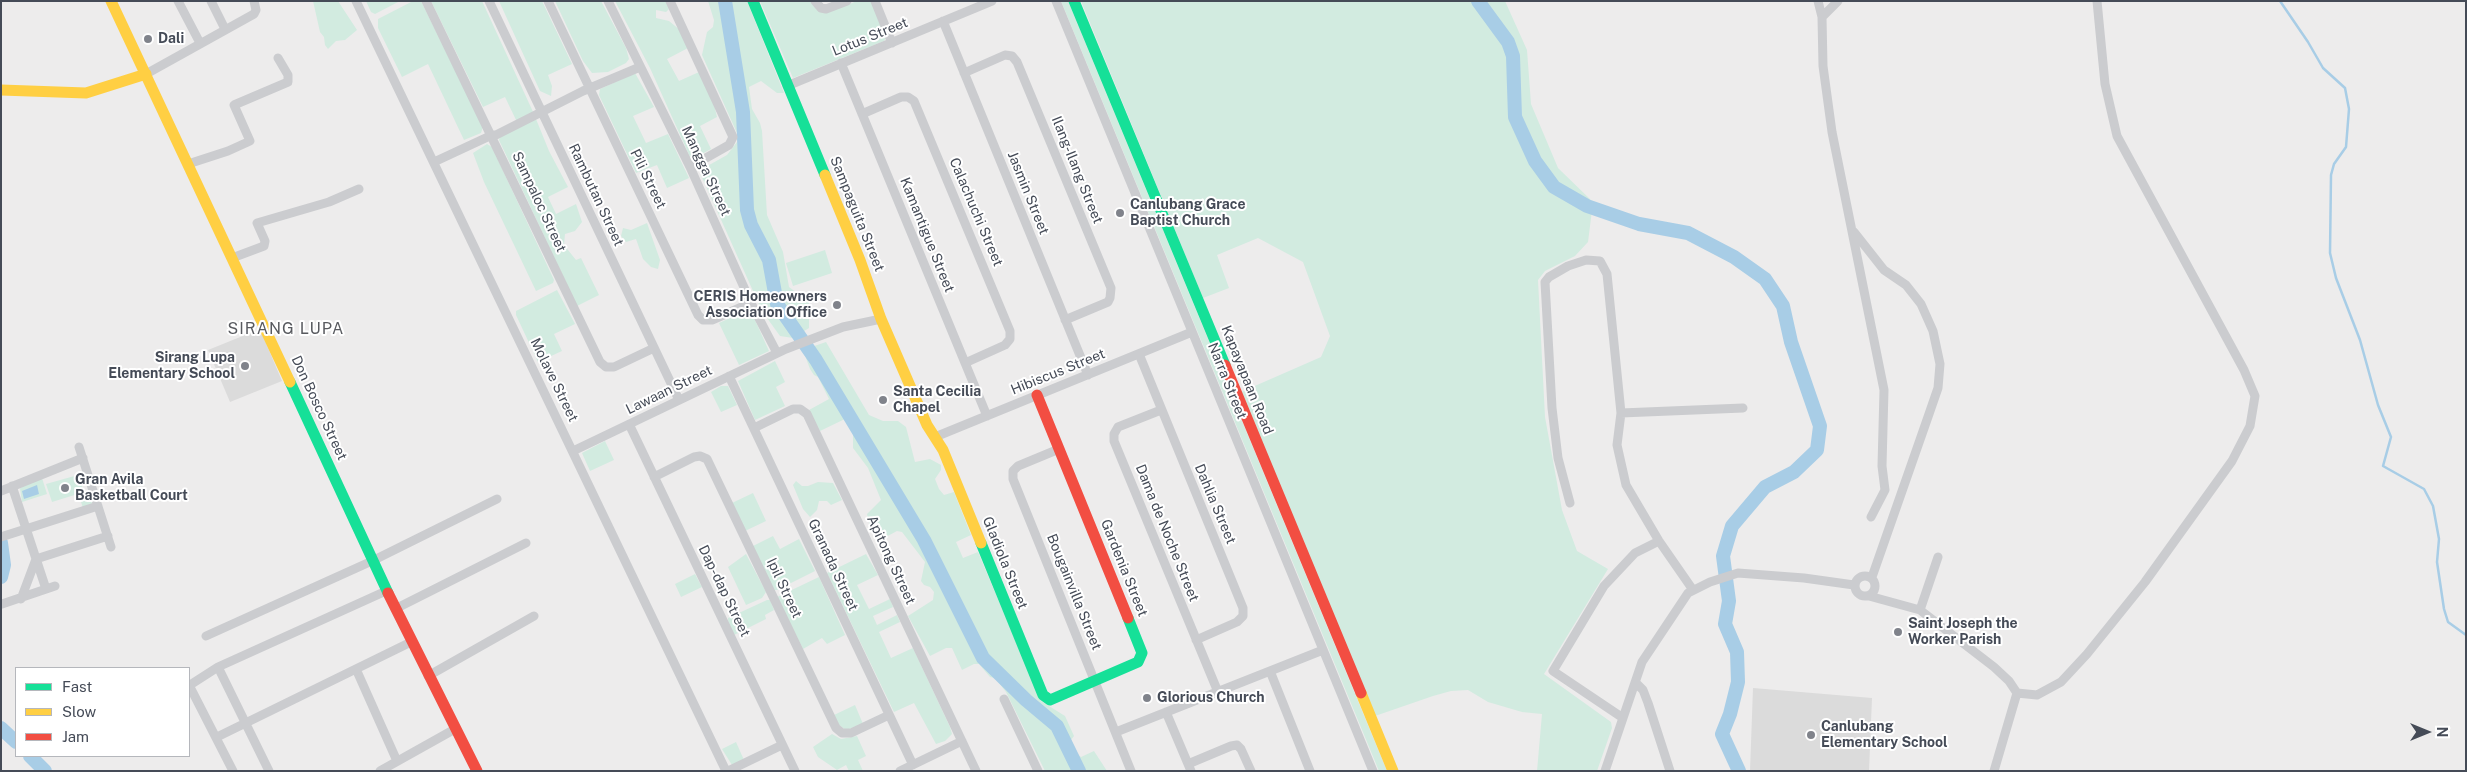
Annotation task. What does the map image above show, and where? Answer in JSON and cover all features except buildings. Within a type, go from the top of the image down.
[{"type":"street","name":"Don Bosco Street","points":[[111,1],[321,447],[372,562],[477,771]]},
{"type":"street","points":[[178,1],[200,43]]},
{"type":"street","points":[[211,1],[225,29]]},
{"type":"street","points":[[1,90],[86,93],[146,74],[254,14],[256,10],[254,1]]},
{"type":"street","name":"Molave Street","points":[[356,1],[727,771]]},
{"type":"street","name":"Sampaloc Street","points":[[426,1],[492,134],[600,362],[606,367],[614,367],[654,348]]},
{"type":"street","name":"Rambutan Street","points":[[489,1],[679,400]]},
{"type":"street","name":"Pili Street","points":[[548,1],[698,315],[703,320],[712,320],[751,303]]},
{"type":"street","name":"Mangga Street","points":[[608,1],[690,167],[751,303],[782,351]]},
{"type":"street","points":[[670,1],[733,137],[729,145],[690,167]]},
{"type":"street","name":"Sampaguita Street","points":[[753,1],[860,260],[881,319],[927,425],[935,437]]},
{"type":"street","points":[[815,1],[821,8],[826,9],[847,1]]},
{"type":"street","points":[[875,1],[892,42]]},
{"type":"street","name":"Lotus Street","points":[[787,86],[992,1]]},
{"type":"street","name":"Narra Street","points":[[1056,1],[1373,771]]},
{"type":"street","name":"Kapayapaan Road","points":[[1074,1],[1393,771]]},
{"type":"street","points":[[1818,1],[1822,17],[1823,66],[1832,132],[1884,390],[1882,466],[1885,490],[1871,517]]},
{"type":"street","points":[[1822,17],[1838,1]]},
{"type":"street","points":[[1869,596],[1874,591],[1876,584],[1872,578],[1864,575],[1857,578],[1854,585],[1856,592],[1862,596],[1869,596],[1920,610],[1994,667],[2009,681],[2017,693],[2036,696],[2060,682],[2087,654],[2145,582],[2232,461],[2250,426],[2255,396],[2216,316],[2172,240],[2117,136],[2105,84],[2097,1]]},
{"type":"street","name":"Jasmin Street","points":[[943,22],[1088,375]]},
{"type":"street","name":"Ilang-Ilang Street","points":[[964,73],[1005,55],[1015,58],[1111,288],[1108,302],[1065,320]]},
{"type":"street","points":[[188,164],[228,151],[250,141],[234,105],[288,82],[288,75],[278,58]]},
{"type":"street","name":"Kamantigue Street","points":[[841,64],[987,416]]},
{"type":"street","points":[[434,162],[492,134],[496,135],[640,66]]},
{"type":"street","name":"Calachuchi Street","points":[[862,114],[901,97],[908,97],[914,101],[1010,331],[1008,343],[964,363]]},
{"type":"street","points":[[232,258],[264,246],[265,241],[257,223],[329,202],[359,189]]},
{"type":"street","points":[[1852,230],[1884,270],[1906,285],[1921,304],[1934,330],[1940,364],[1938,388],[1872,578]]},
{"type":"street","points":[[1570,503],[1558,458],[1552,408],[1546,282],[1555,273],[1586,260],[1600,261],[1607,274],[1621,413],[1617,445],[1626,485],[1659,542],[1693,590]]},
{"type":"street","name":"Lawaan Street","points":[[573,451],[782,351],[843,327],[871,323],[881,319]]},
{"type":"street","name":"Hibiscus Street","points":[[935,437],[1192,332]]},
{"type":"street","name":"Dahlia Street","points":[[1139,354],[1160,410],[1244,612],[1237,622],[1196,640]]},
{"type":"street","name":"Granada Street","points":[[729,376],[913,764]]},
{"type":"street","name":"Gardenia Street","points":[[1037,395],[1142,653],[1138,662],[1134,664],[1053,700],[1048,699]]},
{"type":"street","points":[[1621,413],[1743,408]]},
{"type":"street","name":"Apitong Street","points":[[754,428],[793,409],[800,409],[807,414],[976,771]]},
{"type":"street","name":"Dama de Noche Street","points":[[1160,410],[1118,427],[1114,437],[1218,692]]},
{"type":"street","name":"Dap-dap Street","points":[[629,424],[795,771]]},
{"type":"street","name":"Gladiola Street","points":[[935,437],[943,450],[1043,696],[1048,699]]},
{"type":"street","points":[[80,447],[112,547]]},
{"type":"street","name":"Bougainvilla Street","points":[[1059,449],[1018,466],[1013,471],[1013,479],[1131,771]]},
{"type":"street","name":"Ipil Street","points":[[654,477],[694,457],[707,459],[836,728],[842,733],[851,733],[889,715]]},
{"type":"street","points":[[1,491],[83,458]]},
{"type":"street","points":[[12,486],[46,589]]},
{"type":"street","points":[[1885,490],[1898,499]]},
{"type":"street","points":[[206,636],[372,562],[497,499]]},
{"type":"street","points":[[1,537],[98,506]]},
{"type":"street","points":[[36,558],[108,536]]},
{"type":"street","points":[[1623,718],[1553,671],[1604,586],[1635,553],[1659,542]]},
{"type":"street","points":[[395,610],[526,543]]},
{"type":"street","points":[[1920,610],[1938,557]]},
{"type":"street","points":[[21,599],[36,558]]},
{"type":"street","points":[[1605,771],[1642,662],[1658,635],[1688,593],[1710,582],[1738,573],[1804,578],[1854,585]]},
{"type":"street","points":[[2,604],[55,586]]},
{"type":"street","points":[[190,684],[218,667],[386,591]]},
{"type":"street","points":[[428,676],[534,616]]},
{"type":"street","points":[[217,737],[411,642]]},
{"type":"street","points":[[1116,732],[1323,650]]},
{"type":"street","points":[[218,667],[269,771]]},
{"type":"street","points":[[356,669],[397,761]]},
{"type":"street","points":[[1270,672],[1310,771]]},
{"type":"street","points":[[1636,683],[1643,690],[1670,771]]},
{"type":"street","points":[[190,687],[233,771]]},
{"type":"street","points":[[1994,771],[2017,693]]},
{"type":"street","points":[[1004,699],[1038,771]]},
{"type":"street","points":[[1166,712],[1190,767],[1231,746],[1237,746],[1241,749],[1250,771]]},
{"type":"street","points":[[380,771],[456,729]]},
{"type":"street","points":[[900,771],[962,741]]},
{"type":"street","points":[[727,771],[782,745]]},
{"type":"shaded area","name":"Sirang Lupa Elementary School","points":[[260,329],[282,381],[230,402],[208,350]]},
{"type":"shaded area","name":"Canlubang Elementary School","points":[[1753,688],[1872,698],[1869,771],[1750,771]]},
{"type":"green space","points":[[313,1],[338,1],[357,30],[345,40],[336,41],[328,49],[320,32]]},
{"type":"green space","points":[[366,1],[400,1],[375,14],[371,12]]},
{"type":"green space","points":[[413,1],[421,1],[483,127],[481,133],[464,140],[428,64],[402,77],[378,28],[378,19]]},
{"type":"green space","points":[[431,1],[482,1],[534,114],[517,122],[505,97],[483,107]]},
{"type":"green space","points":[[499,1],[542,1],[572,64],[548,75],[552,86],[551,96],[540,91]]},
{"type":"green space","points":[[555,1],[601,1],[626,48],[629,59],[626,63],[608,72],[592,73],[583,61]]},
{"type":"green space","points":[[615,1],[666,1],[669,9],[666,12],[656,10],[656,18],[669,21],[680,30],[688,48],[667,59],[679,81],[699,72],[714,104],[717,117],[700,126],[711,149],[696,157],[690,157],[650,68]]},
{"type":"green space","points":[[708,1],[747,1],[784,93],[777,93],[761,81],[749,87],[752,109],[762,131],[767,215],[783,252],[789,287],[797,293],[806,295],[809,300],[809,328],[793,338],[780,336],[762,311],[701,175],[702,169],[727,155],[737,142],[737,133],[702,55],[707,32],[713,27],[714,20]]},
{"type":"green space","points":[[760,1],[812,1],[817,10],[832,11],[857,1],[871,1],[886,37],[884,41],[793,78]]},
{"type":"green space","points":[[1061,1],[1068,1],[1387,771],[1379,771]]},
{"type":"green space","points":[[1081,1],[1505,1],[1527,50],[1531,104],[1558,168],[1593,202],[1588,242],[1575,256],[1545,271],[1538,280],[1545,417],[1562,510],[1577,551],[1608,569],[1544,674],[1611,722],[1612,728],[1597,771],[1537,771],[1542,714],[1522,712],[1488,702],[1468,690],[1451,691],[1433,696],[1375,716],[1241,392],[1321,357],[1330,336],[1303,262],[1258,238],[1217,255],[1229,288],[1203,298]]},
{"type":"green space","points":[[635,73],[654,107],[633,116],[646,143],[668,134],[689,178],[667,188],[657,165],[636,173],[599,95],[600,89]]},
{"type":"green space","points":[[536,119],[549,151],[568,187],[548,197],[556,214],[576,204],[582,222],[575,231],[565,234],[564,245],[576,260],[581,258],[599,295],[577,306],[499,140],[500,136]]},
{"type":"green space","points":[[487,144],[492,147],[554,280],[553,283],[536,291],[484,182],[473,153]]},
{"type":"green space","points":[[647,223],[660,260],[658,269],[651,267],[643,259],[636,239],[626,242],[621,236],[623,228],[631,230]]},
{"type":"green space","points":[[825,250],[832,273],[793,286],[786,263]]},
{"type":"green space","points":[[557,290],[575,324],[554,334],[562,351],[538,362],[516,315],[516,311]]},
{"type":"green space","points":[[750,309],[769,351],[739,365],[719,323]]},
{"type":"green space","points":[[826,342],[869,415],[883,421],[898,421],[906,427],[915,462],[930,459],[941,465],[941,470],[935,479],[939,489],[944,495],[954,492],[971,535],[956,542],[963,558],[978,552],[1041,701],[1065,716],[1074,736],[1071,740],[1075,752],[1081,757],[1094,751],[1107,771],[1045,771],[1006,692],[995,678],[990,677],[979,664],[974,664],[962,670],[952,648],[946,648],[930,656],[908,616],[933,600],[934,592],[921,581],[925,562],[902,532],[897,531],[882,539],[879,533],[871,530],[867,514],[881,500],[868,468],[853,448],[853,431],[847,418],[820,431],[809,410],[829,399],[818,377],[810,369],[803,350]]},
{"type":"green space","points":[[775,361],[785,382],[776,387],[785,406],[755,420],[738,381]]},
{"type":"green space","points":[[721,386],[728,386],[737,405],[721,412],[711,392]]},
{"type":"green space","points":[[605,441],[614,460],[590,471],[582,453]]},
{"type":"green space","name":"Gran Avila Basketball Court","points":[[78,475],[84,492],[52,502],[46,484]]},
{"type":"green space","points":[[42,478],[47,494],[22,502],[20,488]]},
{"type":"green space","points":[[796,481],[802,486],[818,482],[833,483],[842,500],[831,505],[827,501],[819,501],[817,510],[810,517],[803,509],[793,485]]},
{"type":"green space","points":[[90,492],[92,505],[83,508],[79,496]]},
{"type":"green space","points":[[753,493],[766,521],[745,531],[732,503]]},
{"type":"green space","points":[[773,536],[780,549],[799,539],[815,571],[774,590],[753,546]]},
{"type":"green space","points":[[746,554],[766,592],[762,598],[746,605],[728,567]]},
{"type":"green space","points":[[866,554],[878,575],[857,585],[869,609],[890,599],[893,607],[873,616],[877,625],[897,615],[900,622],[879,632],[891,658],[913,648],[950,727],[952,734],[945,741],[936,744],[914,703],[894,712],[827,573]]},
{"type":"green space","points":[[695,574],[702,587],[681,597],[675,584]]},
{"type":"green space","points":[[819,577],[845,635],[827,644],[822,638],[803,649],[777,597]]},
{"type":"green space","points":[[770,600],[774,610],[765,615],[766,619],[734,635],[728,618]]},
{"type":"green space","points":[[855,705],[863,724],[846,730],[839,725],[834,715]]},
{"type":"green space","points":[[832,734],[841,739],[857,736],[866,756],[858,760],[863,771],[849,771],[846,765],[837,770],[818,757],[813,747]]},
{"type":"green space","points":[[736,742],[744,760],[732,765],[722,749]]},
{"type":"water","points":[[37,485],[39,494],[24,499],[22,491]]},
{"type":"waterway","points":[[725,1],[743,112],[747,210],[751,225],[769,260],[777,304],[816,360],[924,540],[983,658],[1026,700],[1057,726],[1079,771]]},
{"type":"waterway","points":[[1478,1],[1508,42],[1513,56],[1515,117],[1535,161],[1554,187],[1587,206],[1639,224],[1688,233],[1734,257],[1765,279],[1783,306],[1791,342],[1820,426],[1817,450],[1794,472],[1765,487],[1732,526],[1723,556],[1729,601],[1725,624],[1737,652],[1738,682],[1730,714],[1722,734],[1739,771]]},
{"type":"waterway","points":[[2280,1],[2323,68],[2345,88],[2349,109],[2346,147],[2334,164],[2331,175],[2330,253],[2336,278],[2360,340],[2378,405],[2391,437],[2383,466],[2424,489],[2433,506],[2439,539],[2437,562],[2444,609],[2448,622],[2466,635]]},
{"type":"waterway","points":[[1,543],[4,565],[1,577]]},
{"type":"waterway","points":[[1,728],[15,741]]},
{"type":"waterway","points":[[31,757],[45,771]]},
{"type":"traffic: fast","points":[[753,1],[825,175]]},
{"type":"traffic: fast","points":[[1074,1],[1225,365]]},
{"type":"traffic: fast","points":[[290,382],[388,593]]},
{"type":"traffic: fast","points":[[981,543],[1043,695],[1050,700],[1138,662],[1142,653],[1128,618]]},
{"type":"traffic: slow","points":[[111,1],[290,382]]},
{"type":"traffic: slow","points":[[1,90],[86,93],[146,74]]},
{"type":"traffic: slow","points":[[825,175],[860,260],[881,319],[927,425],[943,450],[981,543]]},
{"type":"traffic: slow","points":[[1361,693],[1393,771]]},
{"type":"traffic: jam","points":[[1225,365],[1361,693]]},
{"type":"traffic: jam","points":[[1037,395],[1128,618]]},
{"type":"traffic: jam","points":[[388,593],[477,771]]},
{"type":"place","name":"Dali","points":[[148,39]]},
{"type":"place","name":"Canlubang Grace Baptist Church","points":[[1120,213]]},
{"type":"place","name":"CERIS Homeowners Association Office","points":[[837,305]]},
{"type":"place","name":"Sirang Lupa Elementary School","points":[[245,366]]},
{"type":"place","name":"Santa Cecilia Chapel","points":[[883,400]]},
{"type":"place","name":"Gran Avila Basketball Court","points":[[65,488]]},
{"type":"place","name":"Saint Joseph the Worker Parish","points":[[1898,632]]},
{"type":"place","name":"Glorious Church","points":[[1147,698]]},
{"type":"place","name":"Canlubang Elementary School","points":[[1811,735]]},
{"type":"district","name":"SIRANG LUPA","points":[[286,329]]}]
